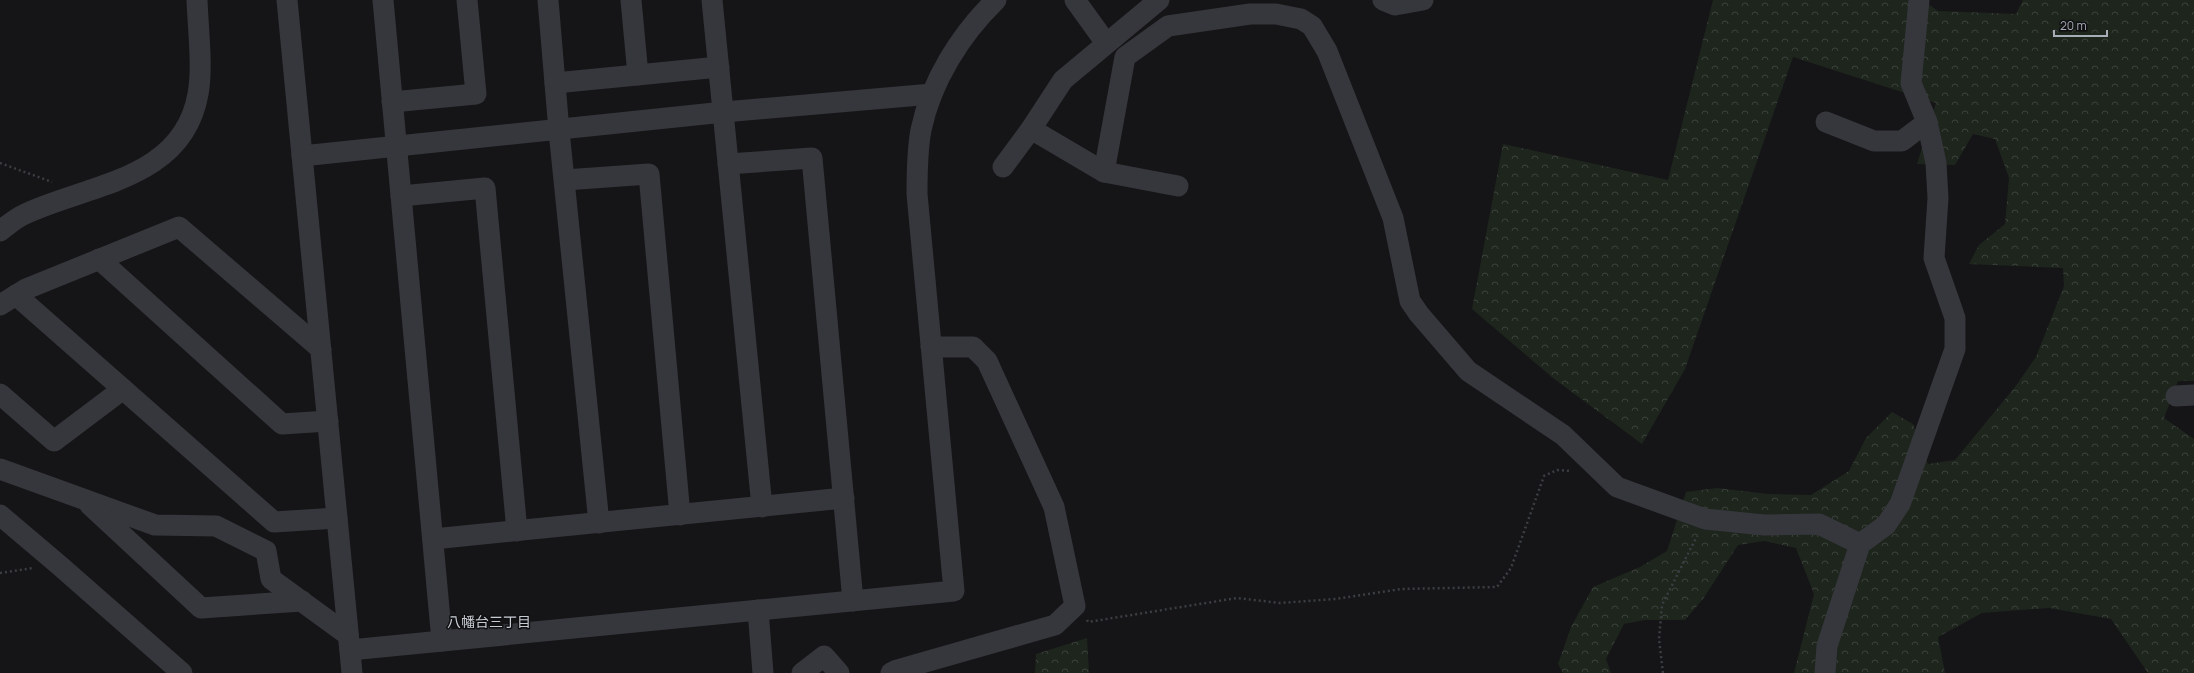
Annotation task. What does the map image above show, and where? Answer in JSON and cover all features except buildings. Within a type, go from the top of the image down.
[{"type":"street","points":[[0,231],[33,210],[134,174],[155,163],[178,140],[189,125],[199,93],[196,0]]},
{"type":"street","points":[[287,0],[352,673]]},
{"type":"street","points":[[383,0],[442,641]]},
{"type":"street","points":[[392,102],[476,94],[467,0]]},
{"type":"street","points":[[548,0],[559,131],[599,523]]},
{"type":"street","points":[[631,0],[638,75]]},
{"type":"street","points":[[712,0],[762,507]]},
{"type":"street","points":[[1075,0],[1106,42]]},
{"type":"street","points":[[1002,167],[1031,129],[1063,80],[1106,42],[1159,0]]},
{"type":"street","points":[[1383,0],[1395,5],[1423,0]]},
{"type":"street","points":[[1825,673],[1827,646],[1860,544],[1886,525],[1900,504],[1955,349],[1955,318],[1934,258],[1938,198],[1936,163],[1927,122],[1911,83],[1919,0]]},
{"type":"street","points":[[0,469],[155,525],[216,526],[266,550],[271,579],[302,601],[349,642],[442,641],[954,591],[917,194],[917,164],[921,131],[932,94],[944,69],[977,18],[990,2]]},
{"type":"street","points":[[1104,172],[1125,57],[1168,26],[1250,14],[1276,14],[1301,19],[1312,26],[1328,51],[1393,218],[1410,301],[1419,314],[1468,371],[1563,435],[1617,487],[1705,519],[1764,525],[1819,524],[1860,544]]},
{"type":"street","points":[[555,83],[719,67]]},
{"type":"street","points":[[302,156],[559,131],[724,112],[932,94]]},
{"type":"street","points":[[1826,122],[1874,141],[1902,140],[1927,122]]},
{"type":"street","points":[[1031,129],[1104,172],[1178,186]]},
{"type":"street","points":[[728,164],[812,158],[853,601]]},
{"type":"street","points":[[565,180],[649,174],[680,514]]},
{"type":"street","points":[[401,196],[485,188],[517,531]]},
{"type":"street","points":[[321,350],[179,227],[26,289],[8,300],[123,389],[274,522],[337,518]]},
{"type":"street","points":[[99,259],[282,424],[328,422]]},
{"type":"street","points":[[891,673],[1055,625],[1075,606],[1054,507],[987,361],[973,347],[931,347]]},
{"type":"street","points":[[0,394],[54,441],[123,389]]},
{"type":"street","points":[[432,539],[844,498]]},
{"type":"street","points":[[83,499],[201,608],[302,601]]},
{"type":"street","points":[[0,515],[182,673]]},
{"type":"street","points":[[758,610],[763,673]]},
{"type":"street","points":[[802,673],[824,656],[839,673]]},
{"type":"path","points":[[0,163],[53,182]]},
{"type":"path","points":[[1075,606],[1088,622],[1237,598],[1280,603],[1335,598],[1401,589],[1497,587],[1511,568],[1544,476],[1557,470],[1601,472]]},
{"type":"path","points":[[1663,673],[1659,639],[1662,605],[1705,519]]},
{"type":"path","points":[[0,573],[59,565]]},
{"type":"green space","points":[[1713,0],[1922,0],[1938,11],[2016,14],[2023,0],[2194,0],[2194,381],[2178,381],[2164,418],[2194,439],[2194,673],[2148,673],[2111,619],[2049,608],[1982,613],[1938,637],[1945,673],[1794,673],[1814,594],[1796,548],[1764,541],[1738,545],[1703,599],[1685,620],[1645,620],[1624,624],[1606,659],[1611,673],[1563,673],[1558,664],[1571,627],[1593,587],[1640,567],[1667,551],[1686,492],[1717,488],[1769,494],[1811,495],[1849,471],[1866,438],[1892,412],[1913,424],[1928,464],[1955,460],[2015,387],[2036,357],[2064,286],[2063,268],[1969,264],[1979,245],[2005,224],[2009,178],[1995,139],[1973,134],[1955,165],[1917,164],[1936,103],[1793,57],[1685,369],[1642,444],[1553,378],[1472,309],[1503,144],[1668,180]]},
{"type":"green space","points":[[1087,638],[1089,673],[1035,673],[1036,654]]},
{"type":"district","name":"八幡台三丁目","points":[[489,622]]}]
